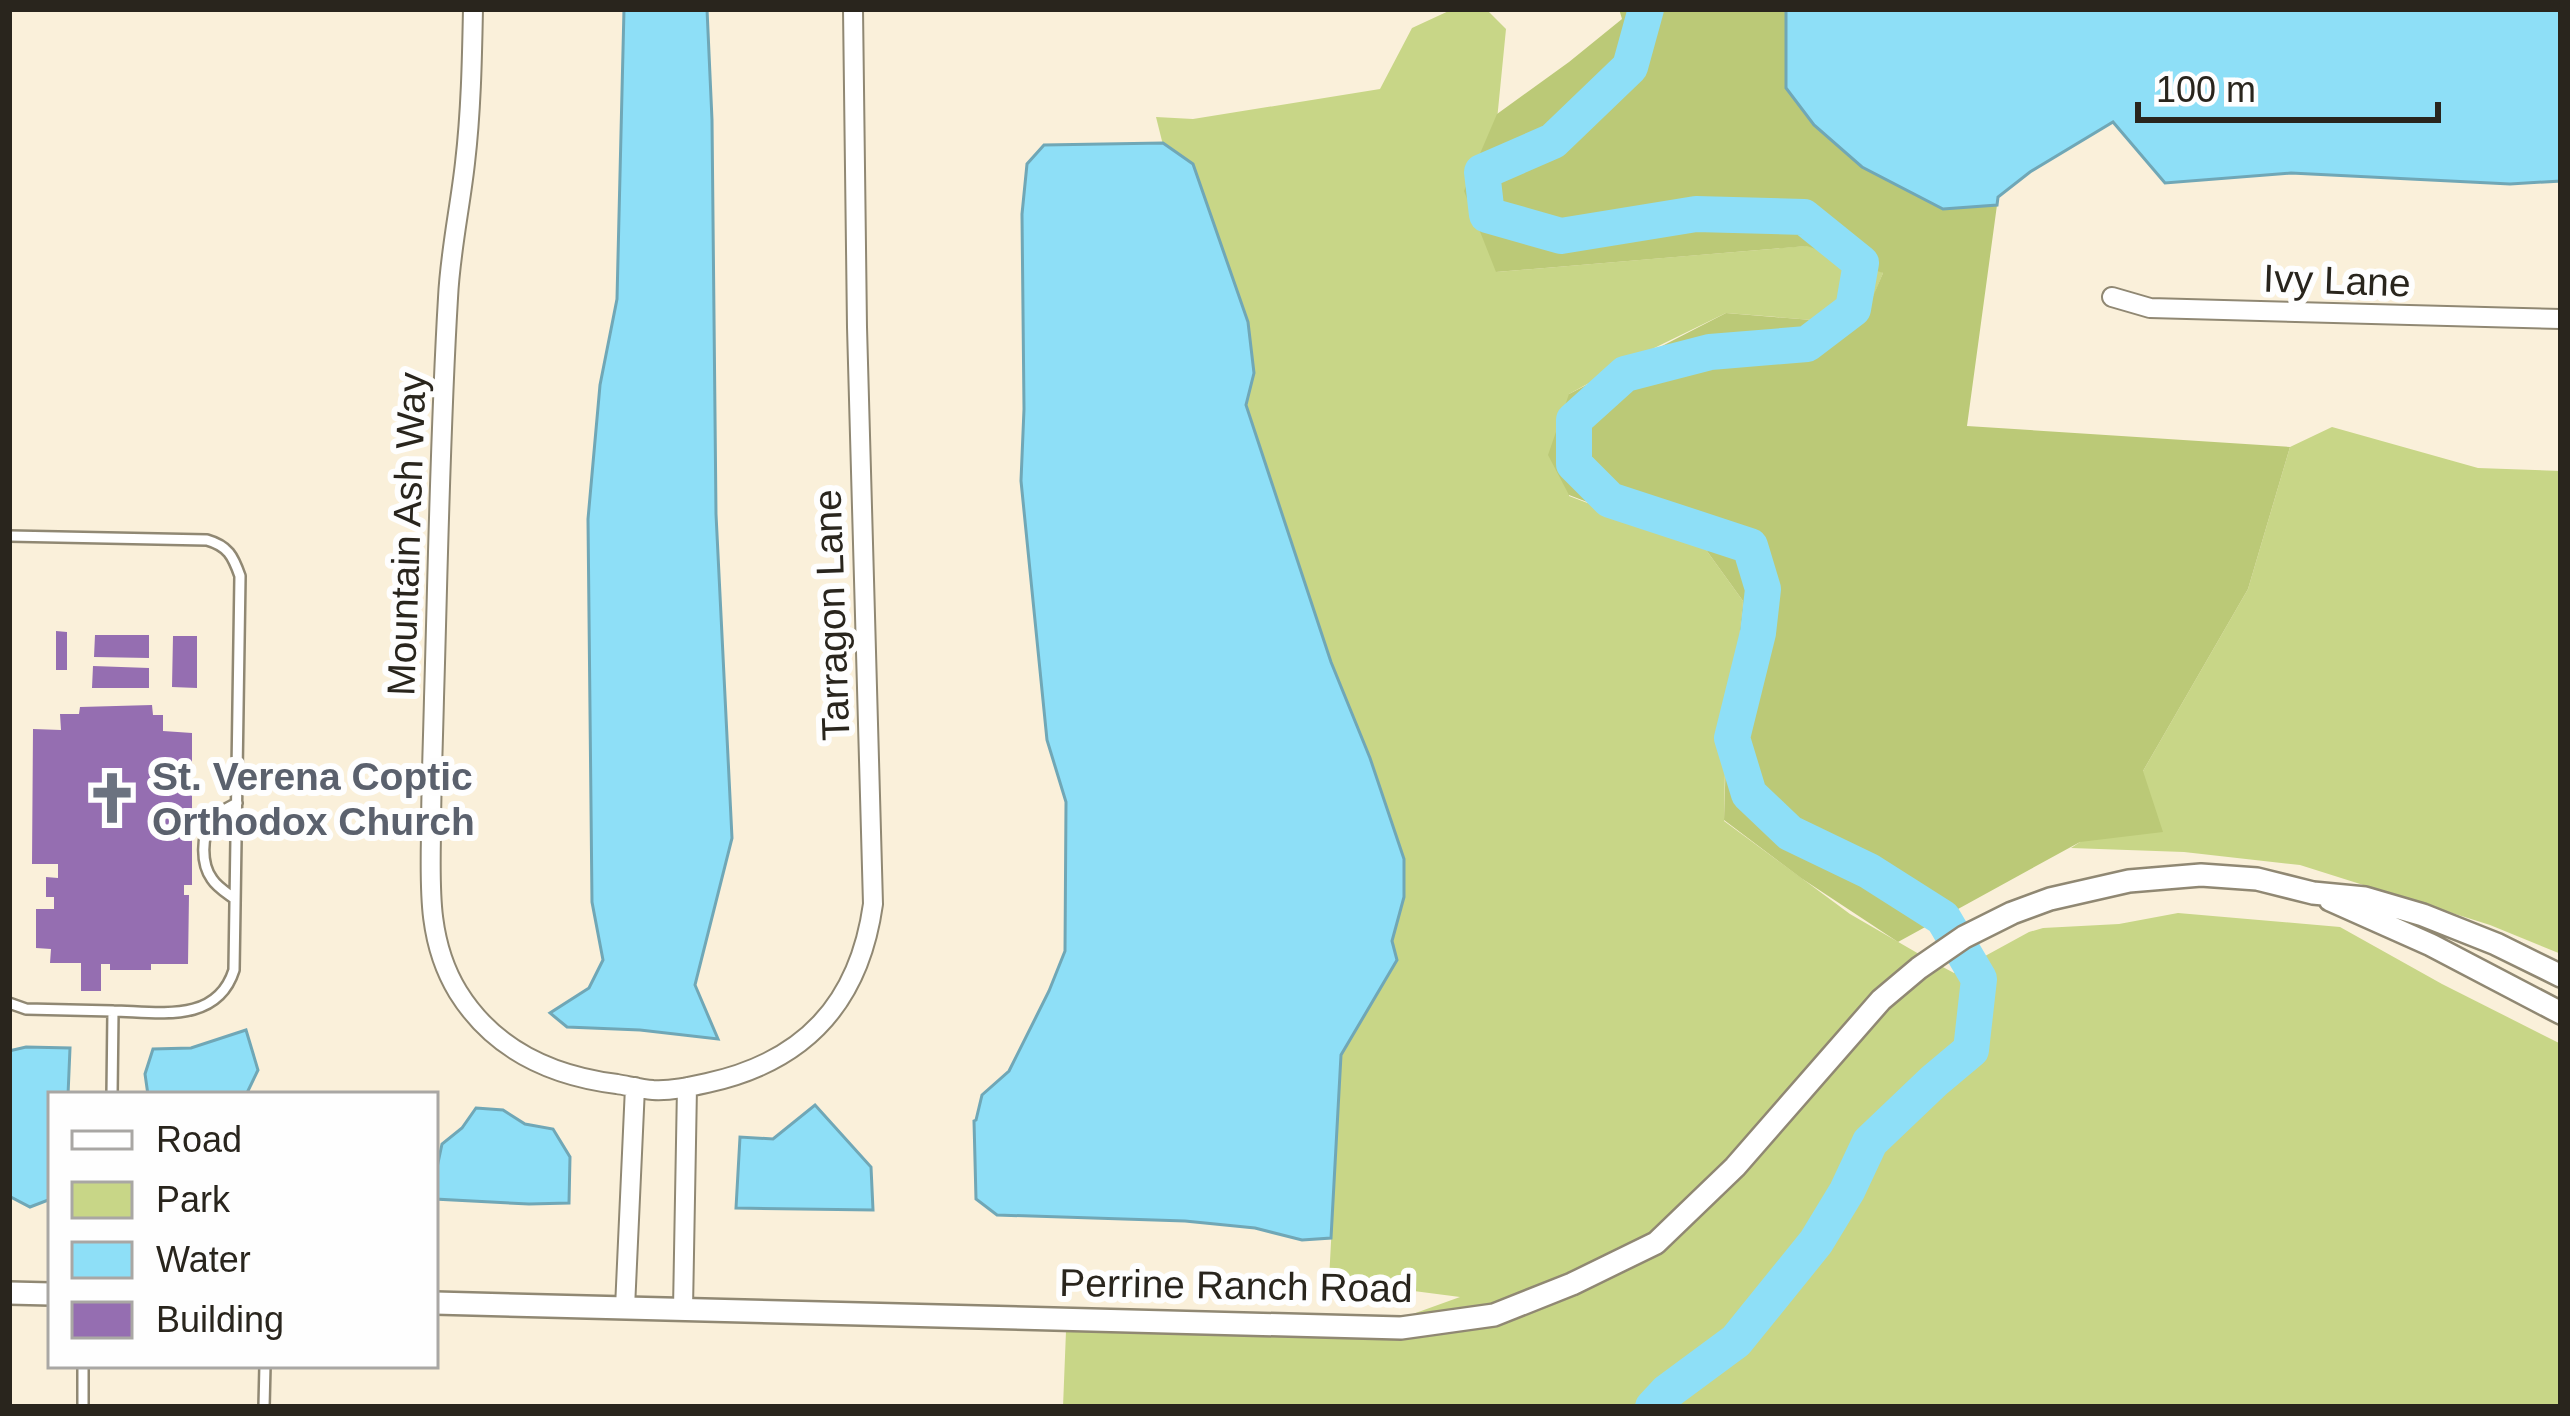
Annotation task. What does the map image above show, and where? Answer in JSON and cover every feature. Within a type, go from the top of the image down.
[{"type":"street","name":"Mountain Ash Way","points":[[473,9],[466,159],[448,292],[444,383],[431,812],[434,932],[458,992],[484,1026],[518,1053],[556,1072],[657,1090]]},
{"type":"street","name":"Tarragon Lane","points":[[657,1090],[748,1073],[807,1037],[848,986],[870,924],[853,9]]},
{"type":"street","name":"Ivy Lane","points":[[2112,297],[2150,308],[2561,319]]},
{"type":"street","name":"Perrine Ranch Road","points":[[438,1303],[1401,1328],[1494,1315],[1656,1244],[1735,1167],[1880,1000],[1964,938],[2050,899],[2129,881],[2200,874],[2257,879],[2313,893],[2366,898],[2423,915],[2561,976]]},
{"type":"street","name":"Perrine Ranch Road","points":[[2313,893],[2431,945],[2561,1013]]},
{"type":"street","points":[[625,1308],[635,1087]]},
{"type":"street","points":[[682,1310],[687,1088]]},
{"type":"street","points":[[9,1293],[48,1294]]},
{"type":"lane","points":[[9,536],[207,540],[222,545],[234,557],[241,602],[234,970],[229,986],[216,1000],[196,1010],[173,1012],[26,1009],[9,1003]]},
{"type":"lane","points":[[235,899],[207,872],[204,845],[212,821],[237,803]]},
{"type":"lane","points":[[112,1092],[113,1011]]},
{"type":"lane","points":[[83,1368],[83,1407]]},
{"type":"lane","points":[[264,1407],[265,1368]]},
{"type":"green space","points":[[1453,9],[1486,9],[1506,29],[1497,120],[1496,272],[1841,243],[1883,273],[1862,324],[1726,313],[1569,394],[1569,496],[1704,547],[1743,601],[1724,821],[1850,914],[1919,954],[1873,992],[1728,1158],[1650,1233],[1569,1274],[1492,1303],[1410,1315],[1460,1297],[1329,1280],[1341,1055],[1397,960],[1392,941],[1404,897],[1386,808],[1331,662],[1246,405],[1254,373],[1248,322],[1193,165],[1163,145],[1156,117],[1193,119],[1380,89],[1412,28]]},
{"type":"green space","points":[[1619,9],[1786,9],[1786,88],[1942,209],[1997,205],[1967,426],[2290,447],[2248,589],[2143,771],[2163,832],[2080,842],[1898,942],[1724,820],[1743,601],[1704,547],[1569,495],[1548,455],[1569,394],[1726,313],[1861,324],[1883,273],[1807,246],[1496,272],[1464,191],[1497,114],[1622,19]]},
{"type":"green space","points":[[2332,427],[2478,468],[2561,471],[2561,954],[2490,925],[2300,865],[2184,852],[2071,848],[2143,771],[2248,589],[2290,447]]},
{"type":"green space","points":[[2178,913],[2340,927],[2561,1044],[2561,1407],[1063,1407],[1066,1331],[1401,1339],[1497,1326],[1577,1295],[1660,1254],[1743,1175],[1887,1009],[1941,966],[1954,973],[2043,928],[2119,924]]},
{"type":"water","points":[[624,9],[707,9],[716,514],[732,838],[695,985],[718,1039],[567,1027],[550,1013],[589,988],[603,960],[592,902],[588,519],[600,385],[617,299]]},
{"type":"water","points":[[1786,9],[2561,9],[2561,181],[2510,184],[2291,173],[2165,183],[2113,122],[2030,172],[1998,197],[1997,205],[1943,209],[1862,167],[1814,125],[1786,88]]},
{"type":"water","points":[[1163,143],[1193,164],[1248,322],[1254,373],[1246,405],[1331,662],[1404,859],[1404,897],[1392,941],[1397,960],[1341,1055],[1331,1238],[1302,1240],[1255,1228],[1185,1221],[997,1215],[976,1199],[974,1121],[982,1095],[1009,1071],[1065,951],[1066,802],[1047,740],[1021,481],[1022,214],[1027,164],[1044,145]]},
{"type":"water","points":[[246,1030],[258,1070],[247,1092],[148,1092],[145,1074],[153,1049],[191,1048]]},
{"type":"water","points":[[70,1048],[68,1092],[48,1092],[48,1200],[30,1207],[9,1196],[9,1051]]},
{"type":"water","points":[[815,1105],[871,1167],[873,1210],[736,1208],[740,1137],[773,1139]]},
{"type":"water","points":[[476,1108],[503,1110],[525,1124],[553,1129],[570,1157],[569,1203],[438,1199],[442,1144]]},
{"type":"building","points":[[56,631],[67,632],[67,670],[56,670]]},
{"type":"building","points":[[95,635],[149,635],[149,658],[94,657]]},
{"type":"building","points":[[173,636],[197,636],[197,688],[172,687]]},
{"type":"building","points":[[93,666],[149,668],[149,688],[92,688]]},
{"type":"building","name":"St. Verena Coptic Orthodox Church","points":[[152,705],[153,715],[163,715],[163,731],[192,733],[192,885],[184,885],[184,895],[189,895],[188,964],[110,970],[110,964],[101,964],[101,991],[81,991],[81,963],[50,963],[51,949],[36,948],[36,909],[54,909],[54,897],[46,897],[46,877],[58,878],[58,864],[32,864],[33,729],[61,730],[60,714],[79,714],[80,707]]},
{"type":"waterway","points":[[1646,9],[1630,67],[1553,141],[1482,172],[1487,215],[1561,236],[1696,214],[1804,217],[1861,263],[1853,309],[1807,344],[1710,352],[1625,374],[1574,420],[1574,464],[1610,500],[1750,546],[1763,589],[1758,633],[1732,738],[1749,794],[1790,833],[1869,871],[1943,918],[1979,979],[1971,1050],[1870,1142],[1816,1242],[1736,1341],[1653,1407]]},
{"type":"place","name":"St. Verena Coptic Orthodox Church","points":[[112,798]]}]
